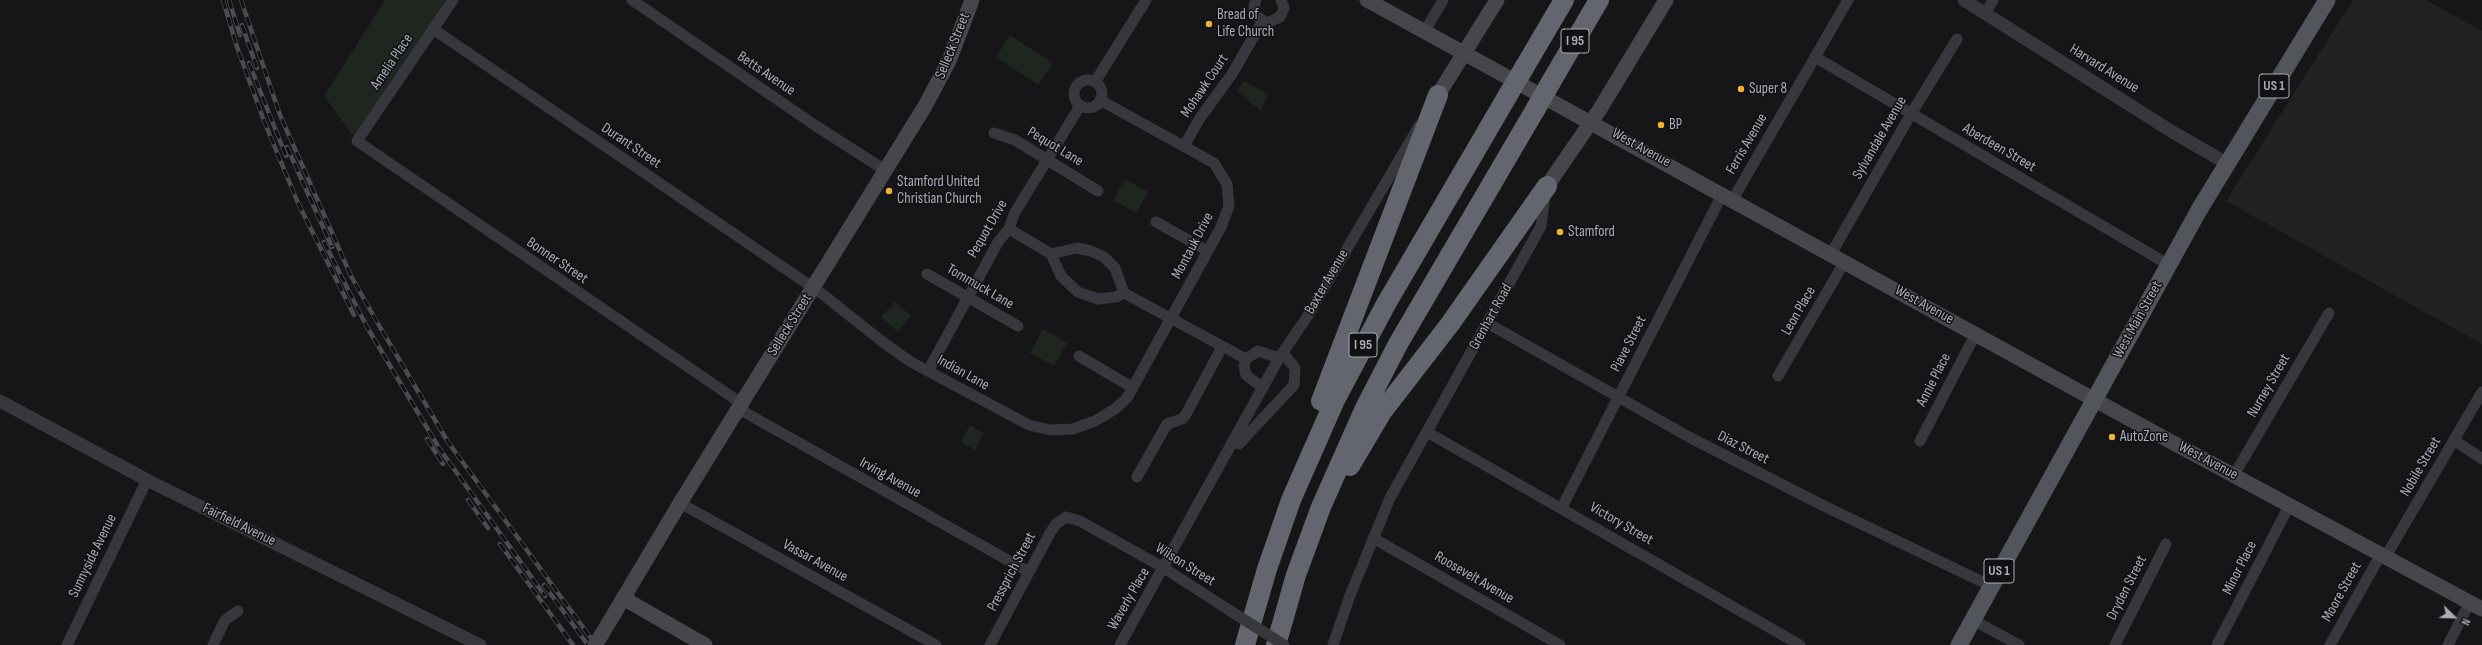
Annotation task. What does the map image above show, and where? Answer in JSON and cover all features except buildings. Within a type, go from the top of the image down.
[{"type":"highway","name":"I 95","points":[[1245,645],[1266,569],[1305,466],[1351,368],[1564,0]]},
{"type":"highway","name":"I 95","points":[[1276,645],[1308,541],[1349,441],[1381,376],[1598,0]]},
{"type":"highway","points":[[1266,569],[1302,445],[1334,369],[1438,95]]},
{"type":"highway","points":[[1308,541],[1382,412],[1450,324],[1547,186]]},
{"type":"main road","name":"Selleck Street","points":[[599,639],[680,503],[938,83],[972,0]]},
{"type":"main road","name":"West Avenue","points":[[1367,0],[1728,196],[2093,399],[2476,605]]},
{"type":"main road","name":"Baxter Avenue","points":[[1438,95],[1497,0]]},
{"type":"main road","name":"Grenhart Road","points":[[1547,186],[1591,121],[1666,0]]},
{"type":"main road","name":"West Main Street","points":[[1959,645],[2093,399],[2169,265],[2327,0]]},
{"type":"main road","points":[[623,598],[705,645]]},
{"type":"street","name":"Amelia Place","points":[[357,141],[453,0]]},
{"type":"street","name":"Betts Avenue","points":[[632,0],[885,170]]},
{"type":"street","points":[[1095,82],[1146,0]]},
{"type":"street","points":[[1256,0],[1254,10],[1262,22],[1272,23],[1280,17],[1284,8],[1281,0]]},
{"type":"street","points":[[1424,31],[1443,0]]},
{"type":"street","name":"Ferris Avenue","points":[[1728,196],[1815,57],[1848,0]]},
{"type":"street","name":"Harvard Avenue","points":[[1964,0],[2171,131],[2228,164]]},
{"type":"street","points":[[1986,13],[1993,0]]},
{"type":"street","name":"Mohawk Court","points":[[1184,146],[1200,118],[1232,74],[1262,22]]},
{"type":"street","name":"Durant Street","points":[[433,29],[813,288]]},
{"type":"street","name":"Sylvandale Avenue","points":[[1831,254],[1911,114],[1957,39]]},
{"type":"street","name":"Aberdeen Street","points":[[1815,57],[2169,265]]},
{"type":"street","points":[[1083,81],[1095,82],[1102,93],[1100,100],[1092,107],[1080,106],[1074,96],[1078,84],[1083,81]]},
{"type":"street","name":"Baxter Avenue","points":[[1164,568],[1263,388],[1393,166],[1438,95]]},
{"type":"street","name":"Montauk Drive","points":[[1100,100],[1214,163],[1223,176],[1228,190],[1226,216],[1208,251],[1133,388],[1115,409]]},
{"type":"street","name":"Pequot Drive","points":[[928,371],[998,242],[1009,229],[1014,214],[1080,106]]},
{"type":"street","name":"Pequot Lane","points":[[994,133],[1015,140],[1098,191]]},
{"type":"street","name":"Bonner Street","points":[[357,141],[735,399],[740,406]]},
{"type":"street","name":"Grenhart Road","points":[[1333,645],[1373,538],[1390,498],[1489,324],[1540,226],[1547,186]]},
{"type":"street","name":"Piave Street","points":[[1562,507],[1618,398],[1728,196]]},
{"type":"street","points":[[1156,222],[1208,251]]},
{"type":"street","points":[[1009,229],[1051,254],[1061,276],[1078,292],[1098,299],[1116,297],[1124,293]]},
{"type":"street","points":[[1051,254],[1077,248],[1104,257],[1115,268],[1124,293],[1246,359]]},
{"type":"street","name":"Leon Place","points":[[1778,376],[1845,261]]},
{"type":"street","name":"Tommuck Lane","points":[[927,274],[1018,326]]},
{"type":"street","name":"Indian Lane","points":[[813,288],[884,343],[928,371],[1000,411],[1040,428],[1073,429],[1096,421],[1115,409]]},
{"type":"street","name":"Nurney Street","points":[[2234,475],[2329,313]]},
{"type":"street","name":"Diaz Street","points":[[1489,324],[1689,438],[1796,492],[1991,586]]},
{"type":"street","name":"Annie Place","points":[[1920,441],[1976,333]]},
{"type":"street","points":[[1137,477],[1167,424],[1182,419],[1185,416],[1222,347]]},
{"type":"street","points":[[1218,472],[1250,430],[1284,397],[1294,385],[1295,368],[1282,356],[1258,351],[1246,359],[1244,366],[1246,375],[1263,388]]},
{"type":"street","points":[[1079,356],[1133,388]]},
{"type":"street","name":"Nobile Street","points":[[2383,555],[2482,392]]},
{"type":"street","name":"Fairfield Avenue","points":[[0,401],[147,480],[480,645]]},
{"type":"street","name":"Irving Avenue","points":[[740,406],[746,413],[855,476],[1029,572]]},
{"type":"street","name":"Victory Street","points":[[1427,432],[1562,507],[1800,645]]},
{"type":"street","points":[[2454,440],[2482,459]]},
{"type":"street","name":"Sunnyside Avenue","points":[[67,645],[147,480]]},
{"type":"street","name":"Vassar Avenue","points":[[680,503],[936,645]]},
{"type":"street","name":"Minor Place","points":[[2217,645],[2290,504]]},
{"type":"street","name":"Pressprich Street","points":[[990,645],[1056,524],[1066,517]]},
{"type":"street","name":"Wilson Street","points":[[1066,517],[1080,521],[1164,568],[1284,645]]},
{"type":"street","name":"Roosevelt Avenue","points":[[1373,538],[1560,645]]},
{"type":"street","name":"Dryden Street","points":[[2115,645],[2166,544]]},
{"type":"street","name":"Moore Street","points":[[2330,645],[2383,555]]},
{"type":"street","name":"Waverly Place","points":[[1120,645],[1164,568]]},
{"type":"street","points":[[2448,645],[2476,605]]},
{"type":"street","points":[[213,645],[225,620],[238,611]]},
{"type":"street","points":[[1973,620],[2018,645]]},
{"type":"shaded area","points":[[385,0],[453,0],[357,141],[324,96]]},
{"type":"shaded area","points":[[2353,0],[2426,0],[2482,31],[2482,344],[2226,201]]},
{"type":"shaded area","points":[[1010,35],[1053,63],[1038,85],[996,57]]},
{"type":"shaded area","points":[[1244,81],[1268,94],[1261,111],[1237,91]]},
{"type":"shaded area","points":[[1125,179],[1148,192],[1136,213],[1113,200]]},
{"type":"shaded area","points":[[895,302],[911,316],[898,332],[881,317]]},
{"type":"shaded area","points":[[1043,329],[1067,343],[1054,366],[1030,353]]},
{"type":"shaded area","points":[[970,425],[984,433],[975,450],[961,442]]},
{"type":"railway","points":[[223,0],[237,47],[264,121],[298,203],[354,315]]},
{"type":"railway","points":[[229,0],[240,35]]},
{"type":"railway","points":[[241,0],[280,115],[351,276],[448,442],[596,645]]},
{"type":"railway","points":[[242,25],[257,68]]},
{"type":"railway","points":[[249,63],[286,156]]},
{"type":"railway","points":[[287,147],[332,247]]},
{"type":"railway","points":[[324,242],[367,327],[439,448],[545,596]]},
{"type":"railway","points":[[427,439],[443,464]]},
{"type":"railway","points":[[468,500],[488,528]]},
{"type":"railway","points":[[500,544],[573,645]]},
{"type":"railway","points":[[544,585],[588,645]]},
{"type":"place","name":"Bread of Life Church","points":[[1209,24]]},
{"type":"place","name":"Super 8","points":[[1741,89]]},
{"type":"place","name":"BP","points":[[1661,125]]},
{"type":"place","name":"Stamford United Christian Church","points":[[889,191]]},
{"type":"place","name":"Stamford","points":[[1560,232]]},
{"type":"place","name":"AutoZone","points":[[2112,437]]}]
